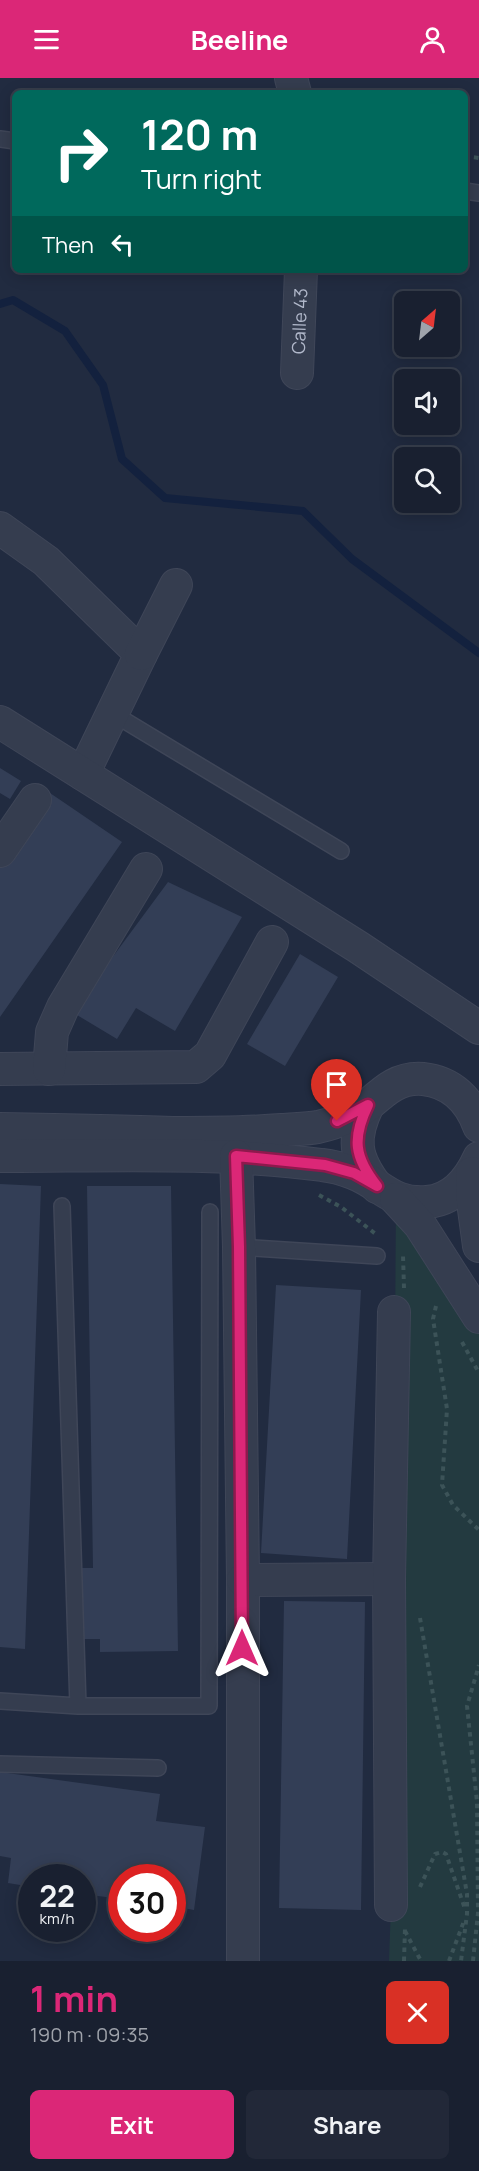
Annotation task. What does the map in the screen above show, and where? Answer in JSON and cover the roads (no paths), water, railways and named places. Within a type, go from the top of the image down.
[{"type":"street","name":"Calle 43","points":[[297,373],[301,273]]},
{"type":"street","points":[[0,528],[46,561],[141,654]]},
{"type":"street","points":[[83,774],[177,585]]},
{"type":"street","points":[[0,722],[358,947],[479,1028]]},
{"type":"street","points":[[0,851],[35,800]]},
{"type":"street","points":[[49,1069],[52,1032],[63,1007],[146,869]]},
{"type":"street","points":[[0,1069],[196,1067],[210,1055],[272,942]]},
{"type":"street","points":[[0,1129],[239,1134],[317,1127],[337,1121],[368,1105],[392,1085],[415,1080],[438,1082],[452,1089],[465,1099],[474,1112],[479,1126]]},
{"type":"street","points":[[368,1105],[358,1125],[357,1147],[363,1169],[420,1225],[479,1317]]},
{"type":"street","points":[[0,1156],[236,1156],[325,1165],[354,1173],[386,1193],[413,1203],[447,1197],[462,1186],[476,1165]]},
{"type":"street","points":[[236,1156],[243,1580],[243,1961]]},
{"type":"street","points":[[476,1165],[473,1202],[479,1245]]},
{"type":"street","points":[[394,1312],[389,1580],[404,1909]]},
{"type":"street","points":[[243,1580],[389,1580]]},
{"type":"lane","points":[[112,714],[342,851]]},
{"type":"lane","points":[[62,1206],[78,1706]]},
{"type":"lane","points":[[0,1701],[78,1706],[209,1706],[210,1212]]},
{"type":"lane","points":[[239,1247],[376,1256]]},
{"type":"lane","points":[[0,1764],[158,1768]]},
{"type":"waterway","points":[[0,304],[13,300],[65,331],[103,385],[122,459],[165,498],[303,511],[352,559],[479,653]]}]
